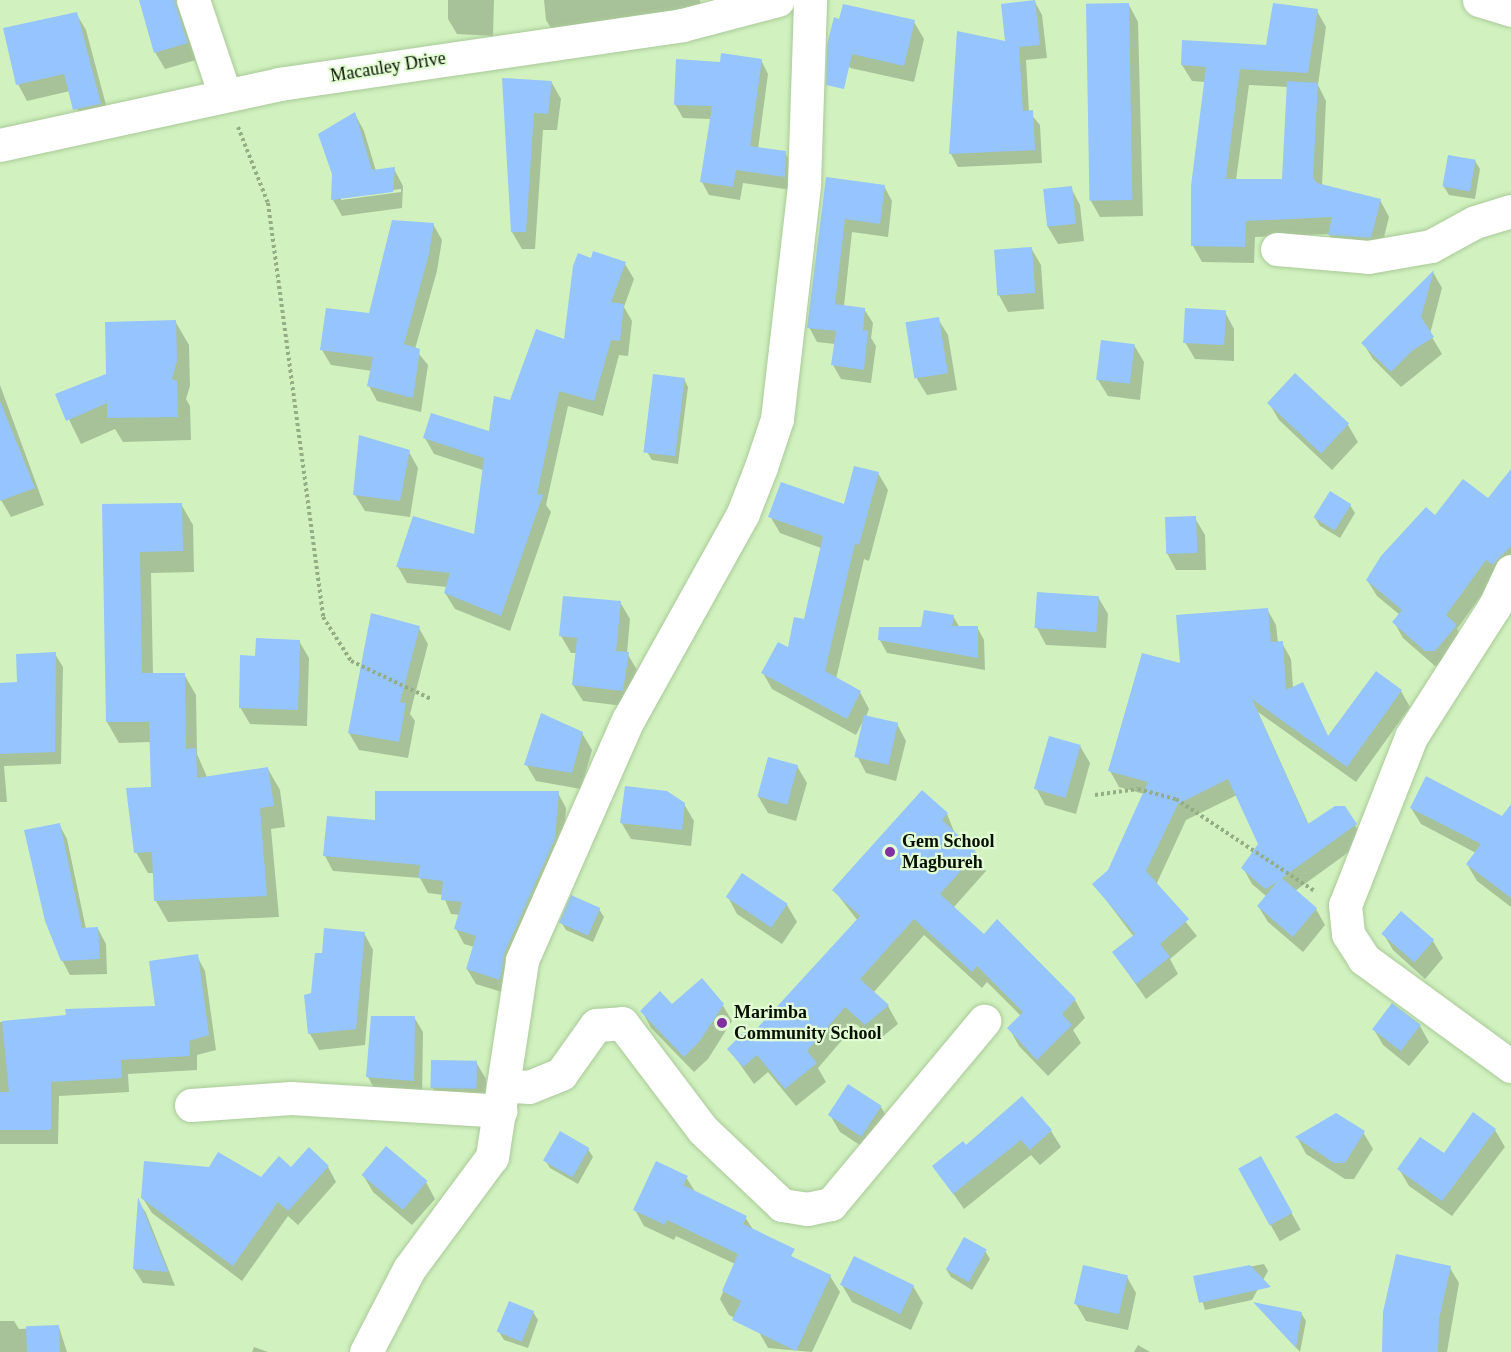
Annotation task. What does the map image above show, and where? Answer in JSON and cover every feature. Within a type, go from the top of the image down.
[{"type":"street","points":[[193,0],[225,95]]},
{"type":"street","name":"Macauley Drive","points":[[0,145],[225,95],[408,63],[682,25],[778,0]]},
{"type":"street","points":[[366,1352],[409,1269],[492,1157],[503,1098],[522,960],[628,720],[743,513],[777,419],[804,184],[810,0]]},
{"type":"street","points":[[1479,0],[1511,10]]},
{"type":"street","points":[[1277,249],[1368,257],[1431,246],[1475,222],[1511,211]]},
{"type":"street","points":[[1511,572],[1494,607],[1411,737],[1345,905],[1348,934],[1364,959],[1511,1066]]},
{"type":"street","points":[[191,1105],[291,1098],[503,1098],[561,1074],[596,1025],[622,1023],[703,1130],[782,1205],[807,1209],[831,1204],[984,1021]]},
{"type":"path","points":[[225,95],[268,203],[323,617],[351,661],[431,699]]},
{"type":"path","points":[[1095,795],[1138,789],[1176,799],[1318,893],[1345,905]]},
{"type":"building","points":[[139,0],[175,0],[188,43],[154,53]]},
{"type":"building","points":[[1035,0],[1040,45],[1019,47],[1023,111],[1033,110],[1035,150],[949,154],[957,31],[1005,41],[1001,4]]},
{"type":"building","points":[[1129,3],[1132,200],[1089,201],[1086,4]]},
{"type":"building","points":[[1273,3],[1318,9],[1308,73],[1240,69],[1226,179],[1282,179],[1287,81],[1318,83],[1313,178],[1317,183],[1381,199],[1371,238],[1328,235],[1332,217],[1246,221],[1245,247],[1191,246],[1191,186],[1206,67],[1181,65],[1182,40],[1266,45]]},
{"type":"building","points":[[843,4],[915,20],[904,66],[852,54],[844,89],[826,85],[827,45],[834,17],[839,19]]},
{"type":"building","points":[[77,12],[101,104],[73,110],[64,74],[16,85],[3,28]]},
{"type":"building","points":[[721,53],[762,59],[750,146],[786,151],[785,177],[736,170],[733,187],[700,182],[712,106],[674,105],[676,59],[720,62]]},
{"type":"building","points":[[502,78],[552,81],[548,114],[534,113],[526,232],[511,232]]},
{"type":"building","points":[[355,112],[372,170],[395,167],[393,192],[331,200],[332,174],[318,134]]},
{"type":"building","points":[[1448,155],[1476,160],[1470,191],[1442,187]]},
{"type":"building","points":[[826,177],[885,185],[880,224],[845,219],[835,304],[865,308],[863,331],[868,330],[864,370],[831,365],[836,331],[807,328]]},
{"type":"building","points":[[1072,186],[1076,224],[1047,227],[1043,189]]},
{"type":"building","points":[[392,220],[434,223],[429,254],[404,344],[420,349],[413,398],[367,386],[373,357],[320,350],[326,308],[369,313]]},
{"type":"building","points":[[1032,247],[1035,293],[997,296],[994,250]]},
{"type":"building","points":[[593,251],[626,262],[611,302],[624,304],[620,341],[611,340],[594,401],[559,391],[537,494],[543,495],[501,616],[444,593],[450,573],[396,567],[413,516],[474,534],[484,458],[423,438],[431,413],[489,431],[494,396],[510,400],[536,329],[564,339],[573,266],[578,253],[591,258]]},
{"type":"building","points":[[1434,270],[1421,317],[1434,337],[1413,350],[1391,372],[1361,343]]},
{"type":"building","points":[[1185,308],[1226,310],[1224,345],[1183,343]]},
{"type":"building","points":[[939,317],[948,373],[914,379],[905,322]]},
{"type":"building","points":[[176,320],[177,361],[172,379],[177,381],[178,417],[107,418],[107,403],[66,421],[55,394],[106,374],[105,322]]},
{"type":"building","points":[[1101,340],[1135,344],[1130,384],[1096,380]]},
{"type":"building","points":[[1295,373],[1349,423],[1321,453],[1267,403]]},
{"type":"building","points":[[653,374],[685,378],[675,456],[643,452]]},
{"type":"building","points":[[0,401],[35,488],[0,501]]},
{"type":"building","points":[[359,435],[410,450],[400,501],[353,495]]},
{"type":"building","points":[[854,466],[879,472],[859,545],[855,543],[825,671],[861,691],[847,719],[761,673],[778,642],[788,647],[794,617],[804,619],[823,536],[768,517],[781,482],[844,504]]},
{"type":"building","points":[[1511,469],[1511,546],[1493,565],[1486,560],[1446,615],[1457,625],[1435,651],[1425,651],[1392,622],[1402,610],[1366,580],[1381,556],[1426,507],[1435,515],[1463,479],[1488,498]]},
{"type":"building","points":[[1330,491],[1351,504],[1335,531],[1314,517]]},
{"type":"building","points":[[182,503],[183,551],[140,552],[142,673],[185,673],[186,749],[196,748],[197,778],[268,767],[274,806],[260,808],[267,896],[154,901],[152,852],[134,853],[126,788],[151,787],[149,722],[106,722],[102,504]]},
{"type":"building","points":[[1196,516],[1197,553],[1166,554],[1165,517]]},
{"type":"building","points":[[1037,592],[1099,596],[1096,632],[1034,628]]},
{"type":"building","points":[[563,596],[621,601],[616,651],[629,652],[623,691],[572,685],[577,638],[559,636]]},
{"type":"building","points":[[1268,608],[1271,642],[1283,641],[1286,690],[1303,682],[1328,736],[1376,671],[1402,690],[1347,767],[1252,699],[1308,824],[1335,806],[1345,806],[1357,824],[1282,878],[1317,908],[1293,937],[1257,906],[1277,882],[1265,889],[1241,868],[1258,844],[1228,779],[1178,804],[1146,871],[1189,919],[1160,944],[1170,957],[1136,984],[1112,952],[1135,934],[1092,884],[1108,870],[1148,782],[1108,771],[1142,653],[1180,663],[1176,615]]},
{"type":"building","points":[[924,610],[954,615],[952,626],[978,626],[978,658],[878,640],[879,627],[921,627]]},
{"type":"building","points":[[371,613],[420,626],[400,702],[406,703],[399,742],[348,733]]},
{"type":"building","points":[[256,638],[300,640],[298,710],[239,708],[240,655],[255,656]]},
{"type":"building","points":[[56,652],[55,752],[0,754],[0,683],[17,682],[16,654]]},
{"type":"building","points":[[541,713],[583,732],[572,773],[524,765]]},
{"type":"building","points":[[864,715],[898,723],[888,765],[854,757]]},
{"type":"building","points":[[1049,736],[1081,745],[1066,798],[1034,789]]},
{"type":"building","points":[[768,757],[798,765],[787,805],[757,797]]},
{"type":"building","points":[[1426,776],[1502,816],[1511,804],[1511,898],[1466,864],[1481,844],[1410,808]]},
{"type":"building","points":[[625,786],[667,791],[685,803],[682,830],[620,823]]},
{"type":"building","points":[[922,790],[948,813],[942,820],[977,853],[940,894],[984,934],[997,919],[1076,999],[1062,1014],[1072,1025],[1037,1060],[1007,1028],[1023,1012],[977,966],[972,972],[914,919],[860,979],[889,1005],[865,1025],[845,1007],[807,1051],[817,1063],[785,1089],[757,1055],[743,1067],[727,1049],[746,1030],[751,1035],[860,916],[832,890]]},
{"type":"building","points":[[375,791],[559,791],[555,839],[505,952],[500,980],[466,969],[476,936],[454,929],[462,902],[441,900],[443,881],[418,878],[420,865],[323,856],[327,816],[375,820]]},
{"type":"building","points":[[60,823],[82,928],[98,927],[100,959],[61,961],[45,921],[24,830]]},
{"type":"building","points":[[742,873],[788,904],[771,928],[726,897]]},
{"type":"building","points":[[571,895],[600,908],[588,935],[559,922]]},
{"type":"building","points":[[1401,911],[1434,940],[1415,963],[1381,934]]},
{"type":"building","points":[[324,928],[365,932],[356,1029],[308,1034],[304,995],[311,993],[315,953],[322,953]]},
{"type":"building","points":[[198,954],[209,1035],[189,1041],[190,1056],[121,1060],[122,1078],[51,1082],[51,1130],[0,1130],[0,1092],[9,1092],[2,1021],[66,1015],[65,1009],[155,1006],[149,961]]},
{"type":"building","points":[[702,978],[724,1004],[699,1042],[684,1057],[640,1011],[660,991],[672,1004]]},
{"type":"building","points":[[1392,1003],[1421,1025],[1401,1051],[1372,1029]]},
{"type":"building","points":[[371,1016],[415,1016],[414,1081],[366,1077]]},
{"type":"building","points":[[431,1060],[477,1061],[477,1089],[431,1088]]},
{"type":"building","points":[[848,1084],[882,1106],[861,1137],[828,1115]]},
{"type":"building","points":[[1022,1096],[1052,1130],[1030,1150],[1021,1140],[953,1194],[932,1166],[963,1141],[966,1145]]},
{"type":"building","points":[[1473,1112],[1496,1129],[1442,1201],[1397,1169],[1420,1137],[1444,1153]]},
{"type":"building","points":[[1336,1113],[1365,1131],[1345,1163],[1334,1163],[1295,1137]]},
{"type":"building","points":[[560,1131],[589,1148],[572,1177],[543,1160]]},
{"type":"building","points":[[386,1146],[427,1181],[403,1210],[362,1175]]},
{"type":"building","points":[[309,1147],[329,1166],[288,1211],[278,1202],[233,1266],[141,1198],[144,1161],[209,1167],[218,1152],[261,1177],[279,1156],[291,1167]]},
{"type":"building","points":[[1261,1156],[1293,1213],[1270,1225],[1238,1169]]},
{"type":"building","points":[[656,1161],[688,1176],[683,1185],[747,1216],[743,1224],[795,1249],[791,1256],[831,1275],[796,1351],[732,1320],[741,1301],[722,1291],[738,1254],[667,1220],[665,1225],[633,1210]]},
{"type":"building","points":[[138,1197],[168,1272],[133,1269]]},
{"type":"building","points":[[964,1237],[987,1250],[969,1282],[946,1269]]},
{"type":"building","points":[[1396,1254],[1451,1266],[1439,1319],[1438,1352],[1382,1352],[1383,1312]]},
{"type":"building","points":[[854,1256],[914,1285],[900,1314],[840,1285]]},
{"type":"building","points":[[1083,1265],[1128,1275],[1119,1314],[1074,1304]]},
{"type":"building","points":[[1250,1265],[1271,1287],[1199,1303],[1193,1276]]},
{"type":"building","points":[[509,1301],[534,1311],[522,1342],[497,1332]]},
{"type":"building","points":[[1253,1302],[1302,1312],[1296,1348]]},
{"type":"building","points":[[59,1325],[60,1352],[27,1352],[26,1326]]},
{"type":"place","name":"Gem School Magbureh","points":[[890,852]]},
{"type":"place","name":"Marimba Community School","points":[[722,1023]]}]
